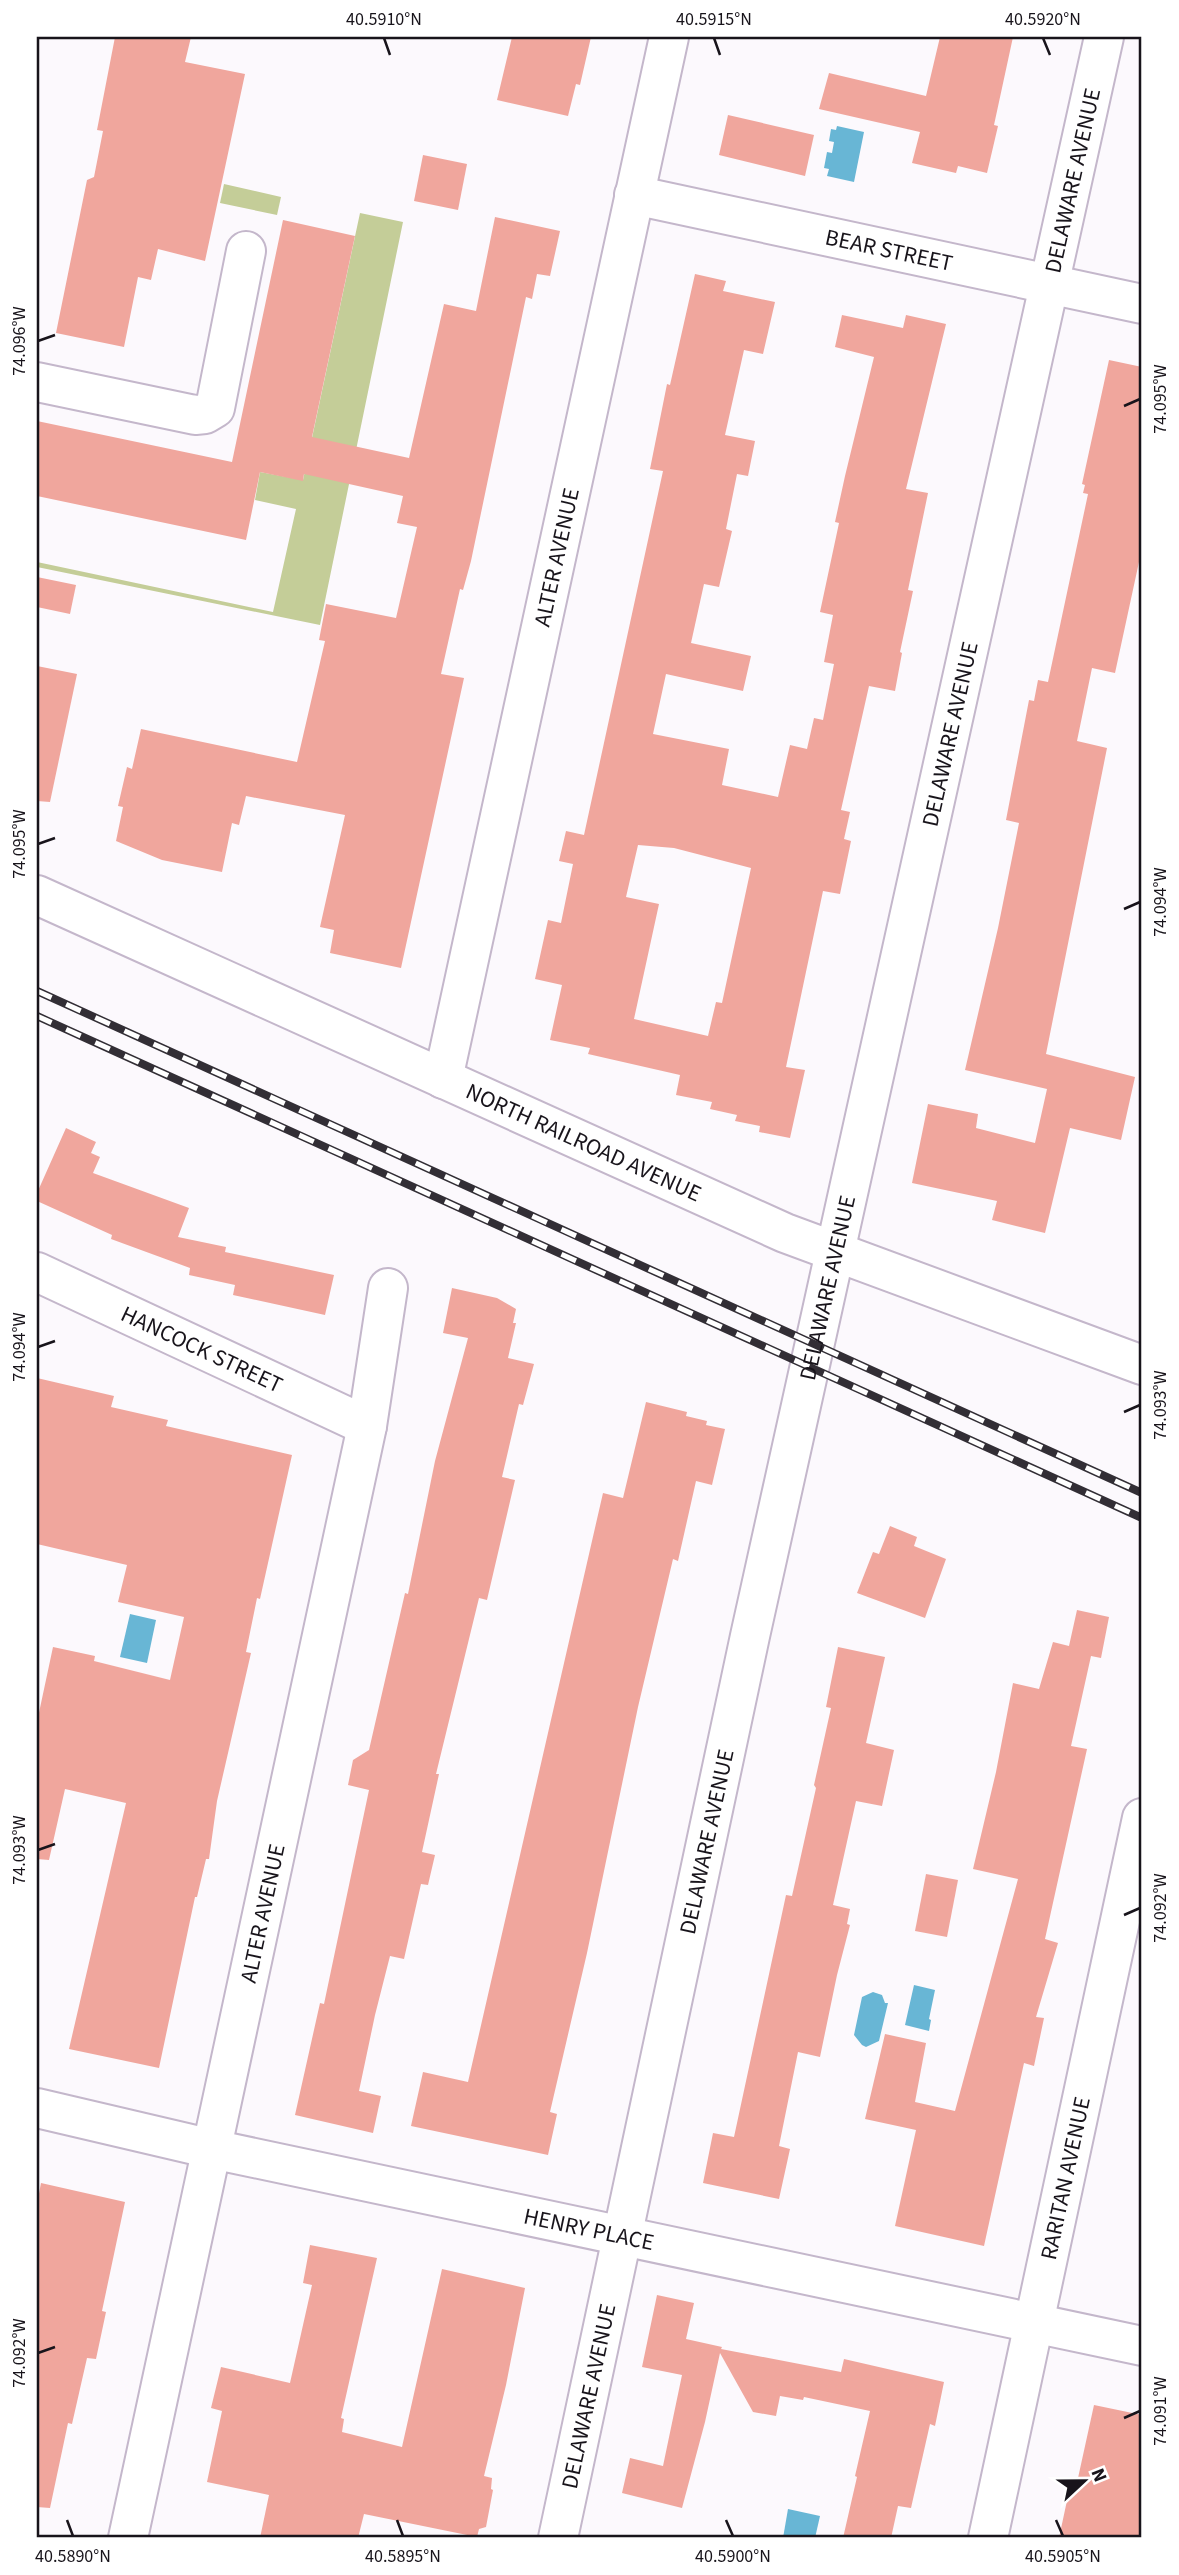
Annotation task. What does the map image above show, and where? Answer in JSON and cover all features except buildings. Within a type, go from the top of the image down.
[{"type":"street","name":"ALTER AVENUE","points":[[443,1079],[669,37]]},
{"type":"street","name":"DELAWARE AVENUE","points":[[558,2538],[835,1251],[1104,37]]},
{"type":"street","name":"BEAR STREET","points":[[634,195],[1142,304]]},
{"type":"street","points":[[37,382],[195,415],[205,414],[215,408],[246,251]]},
{"type":"street","name":"NORTH RAILROAD AVENUE","points":[[37,895],[761,1223],[1142,1365]]},
{"type":"street","name":"HANCOCK STREET","points":[[37,1272],[367,1426]]},
{"type":"street","name":"ALTER AVENUE","points":[[128,2538],[367,1426],[388,1288]]},
{"type":"street","name":"RARITAN AVENUE","points":[[988,2538],[1142,1818]]},
{"type":"street","name":"HENRY PLACE","points":[[37,2108],[212,2149],[1142,2346]]},
{"type":"green space","points":[[224,184],[281,197],[277,215],[220,203]]},
{"type":"green space","points":[[360,213],[403,222],[320,625],[37,567],[37,562],[273,612],[296,509],[255,500],[260,472],[303,480]]},
{"type":"water","points":[[837,126],[864,132],[854,182],[827,176],[829,169],[824,168],[827,152],[832,153],[834,142],[829,141],[831,129],[836,130]]},
{"type":"water","points":[[130,1614],[156,1620],[147,1663],[120,1657]]},
{"type":"water","points":[[914,1985],[935,1990],[929,2031],[905,2025]]},
{"type":"water","points":[[873,1992],[882,1995],[885,2003],[888,2003],[879,2041],[866,2047],[854,2035],[862,1997]]},
{"type":"water","points":[[788,2509],[820,2516],[815,2538],[783,2538]]},
{"type":"railway","points":[[37,991],[1142,1493]]},
{"type":"railway","points":[[37,1016],[1142,1518]]}]
